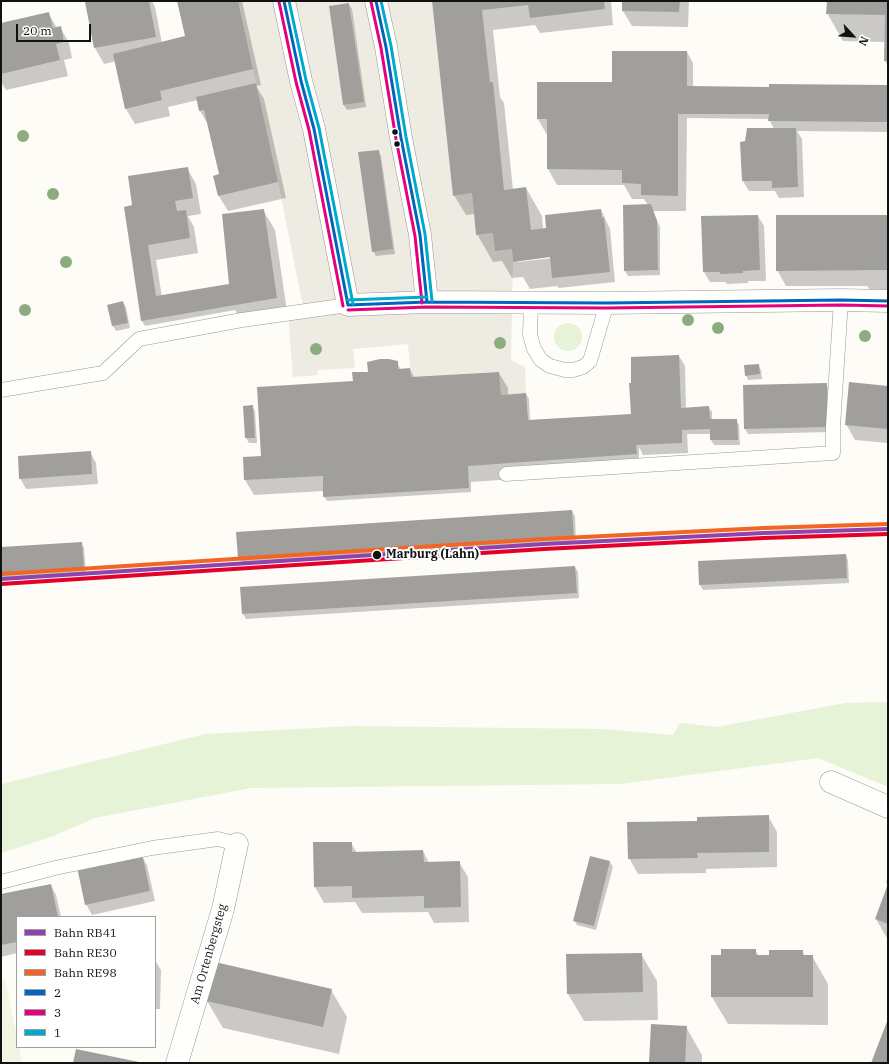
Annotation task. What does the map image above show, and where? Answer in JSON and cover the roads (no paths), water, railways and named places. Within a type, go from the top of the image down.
[{"type":"street","points":[[284,1],[316,137],[348,305],[427,302],[607,303],[841,300],[888,301]]},
{"type":"street","points":[[376,1],[386,47],[401,138],[420,235],[427,302]]},
{"type":"street","points":[[831,782],[888,807]]},
{"type":"street","name":"Am Ortenbergsteg","points":[[177,1063],[224,909],[237,844]]},
{"type":"lane","points":[[506,474],[833,453],[833,426],[841,300]]},
{"type":"lane","points":[[531,302],[530,335],[534,349],[541,360],[550,366],[565,370],[574,370],[583,367],[590,361],[607,303]]},
{"type":"lane","points":[[1,390],[103,373],[140,339],[242,320],[348,305]]},
{"type":"lane","points":[[1,882],[55,868],[152,848],[218,839],[237,844]]},
{"type":"rail line","name":"RE98","points":[[1,574],[544,539],[764,528],[888,524]]},
{"type":"rail line","name":"RB41","points":[[1,579],[544,544],[764,533],[888,529]]},
{"type":"rail line","name":"RE30","points":[[1,584],[544,549],[764,538],[888,534]]},
{"type":"place","name":"Marburg (Lahn)","points":[[377,555]]}]
